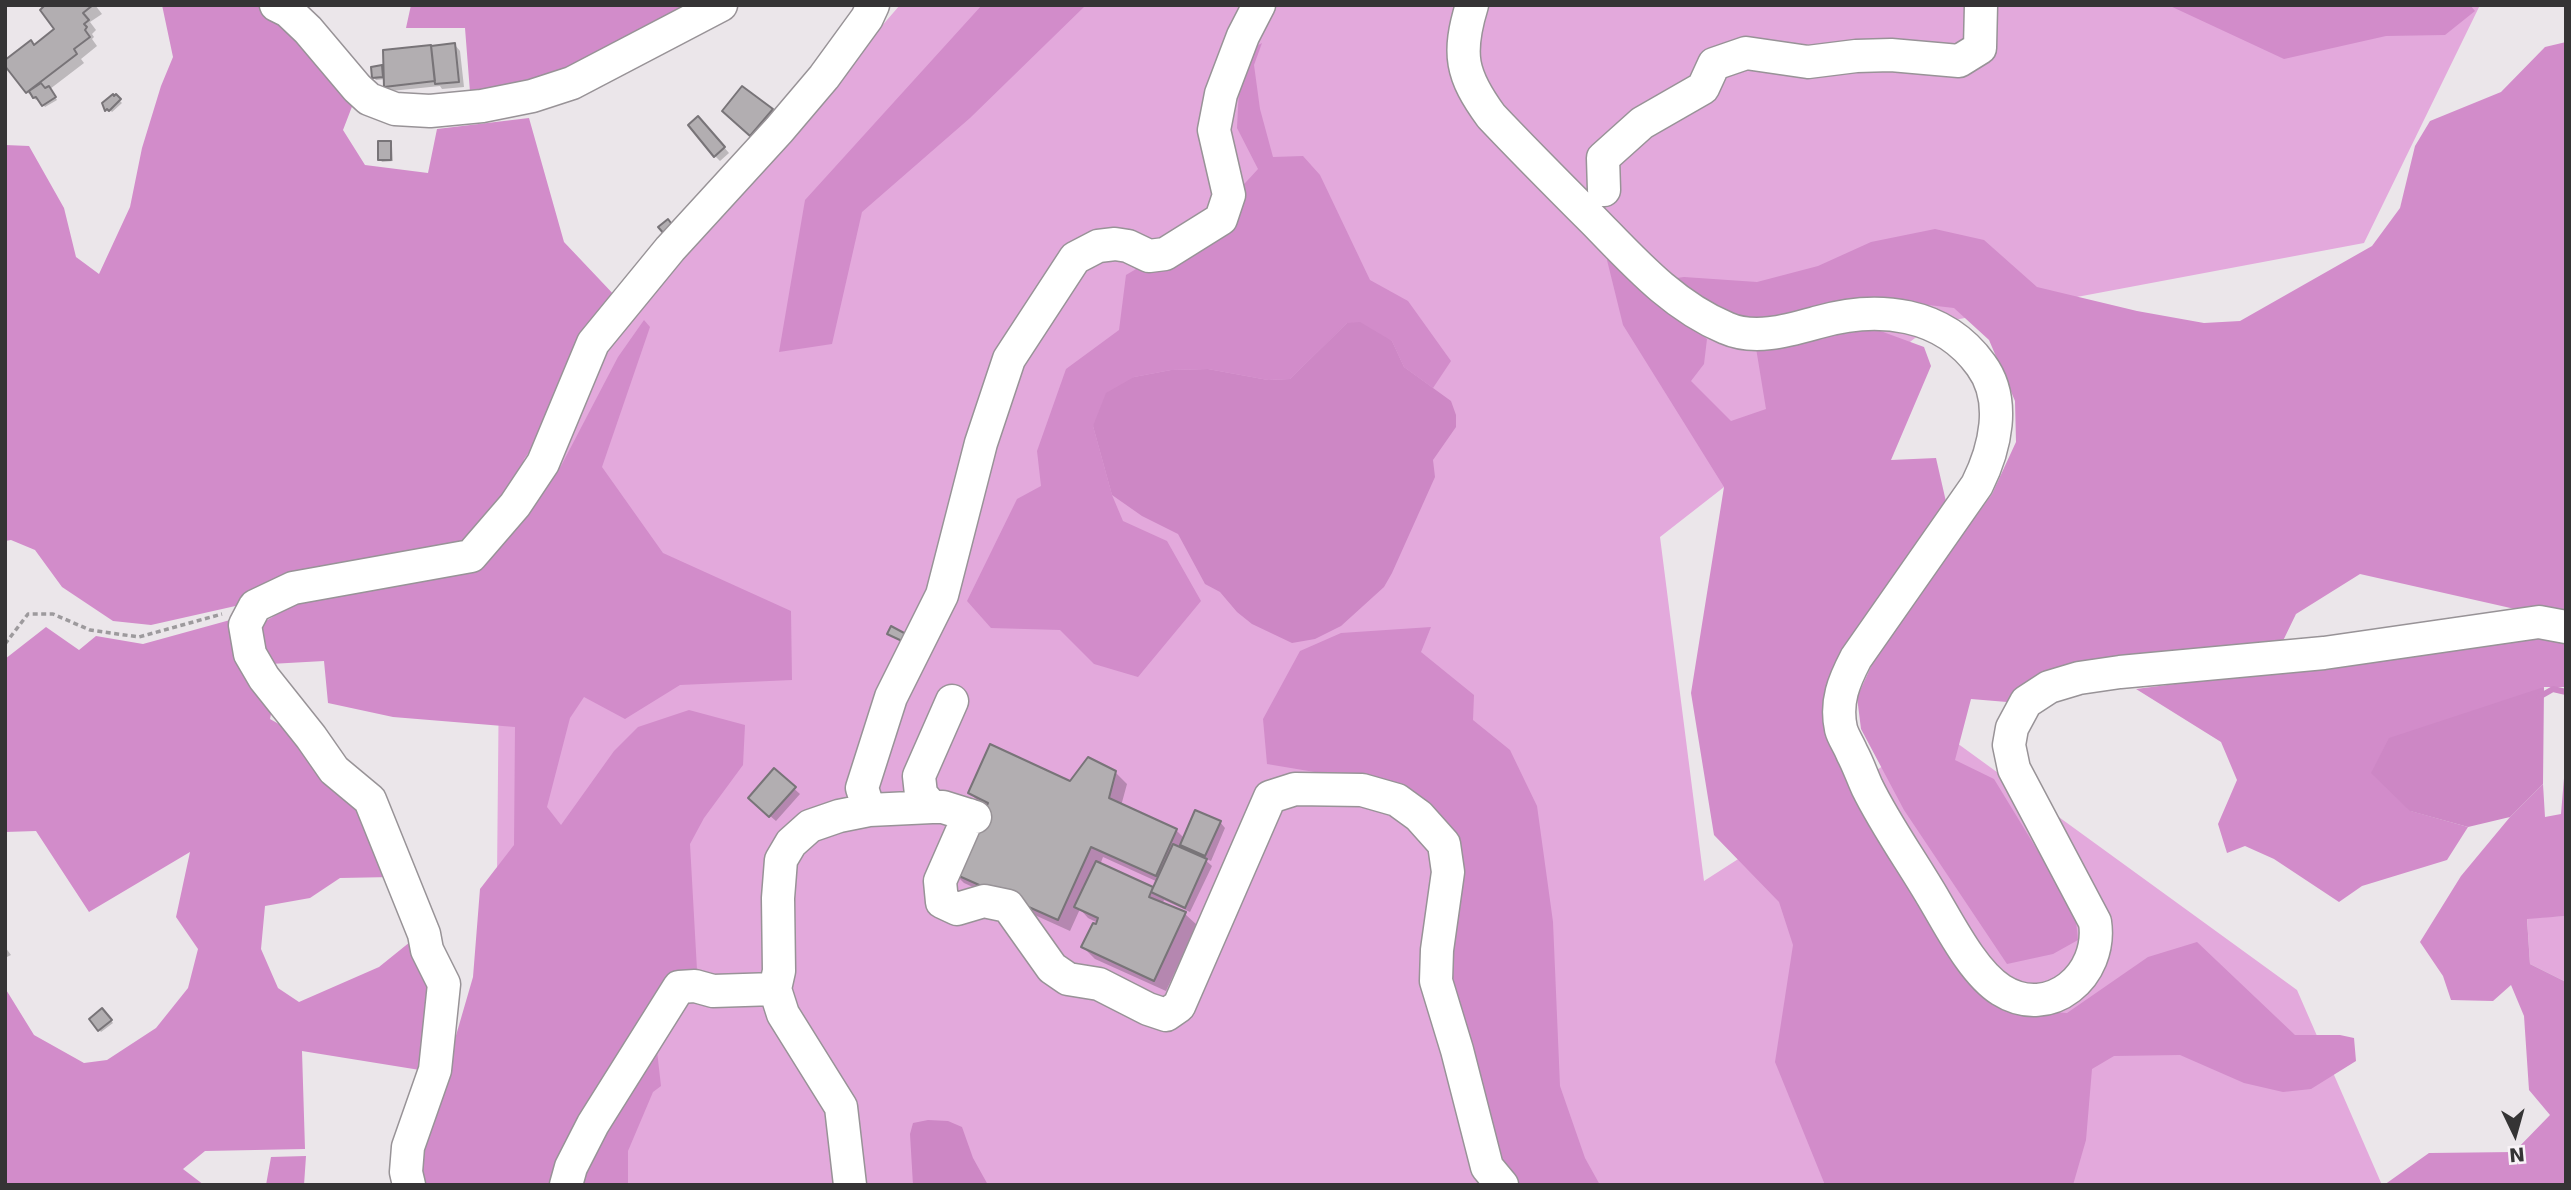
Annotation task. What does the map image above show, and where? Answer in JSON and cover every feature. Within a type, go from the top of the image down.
[{"type":"street","points":[[276,5],[288,11],[308,30],[369,99],[394,109],[430,111],[482,106],[532,96],[572,83],[721,5]]},
{"type":"street","points":[[409,1185],[406,1172],[408,1147],[435,1070],[444,984],[427,950],[424,934],[370,800],[334,771],[264,678],[250,654],[245,625],[255,606],[293,588],[471,556],[515,505],[543,463],[593,342],[670,249],[824,77],[867,18],[873,5]]},
{"type":"street","points":[[869,810],[862,788],[891,697],[942,595],[981,443],[1009,359],[1075,258],[1098,246],[1115,244],[1128,246],[1149,256],[1166,254],[1221,219],[1228,195],[1214,130],[1221,94],[1243,36],[1259,5]]},
{"type":"street","points":[[1472,5],[1463,45],[1463,64],[1478,99],[1491,116],[1644,272],[1687,309],[1728,330],[1766,334],[1795,330],[1820,321],[1866,314],[1885,312],[1910,316],[1940,328],[1971,351],[1986,371],[1996,412],[1990,460],[1977,485],[1856,658],[1843,681],[1838,704],[1841,730],[1868,788],[1958,940],[1983,974],[1999,989],[2018,998],[2058,996],[2087,970],[2097,937],[2095,922],[2014,769],[2009,745],[2012,728],[2026,702],[2049,687],[2078,678],[2120,672],[2324,653],[2539,622],[2566,627]]},
{"type":"street","points":[[1604,190],[1603,158],[1642,123],[1703,88],[1714,64],[1745,53],[1808,62],[1891,55],[1959,61],[1980,48],[1981,5]]},
{"type":"street","points":[[932,807],[921,794],[919,776],[953,701]]},
{"type":"street","points":[[850,1185],[841,1107],[783,1014],[775,989],[779,971],[778,898],[781,860],[790,843],[810,826],[869,810],[943,807],[972,816],[940,881],[942,902],[957,909],[984,901],[1008,906],[1052,968],[1068,979],[1099,984],[1148,1009],[1166,1015],[1179,1006],[1270,797],[1295,789],[1363,790],[1398,800],[1419,816],[1444,844],[1448,872],[1437,950],[1436,981],[1487,1167],[1502,1185]]},
{"type":"street","points":[[566,1185],[571,1167],[593,1124],[679,987],[695,986],[713,991],[775,989]]},
{"type":"path","points":[[5,644],[28,614],[52,614],[90,630],[139,637],[255,606]]},
{"type":"shaded area","points":[[162,5],[268,5],[353,104],[343,130],[365,165],[428,173],[437,129],[529,118],[564,242],[618,299],[556,415],[524,459],[520,482],[471,553],[151,625],[113,621],[62,587],[35,550],[11,540],[5,541],[5,145],[29,146],[64,208],[76,257],[99,274],[130,207],[142,148],[173,57]]},
{"type":"shaded area","points":[[411,5],[691,5],[539,83],[470,92],[465,28],[406,28]]},
{"type":"shaded area","points":[[900,5],[2480,5],[2364,243],[1933,324],[1660,537],[1704,881],[1939,730],[2297,990],[2382,1185],[494,1185],[501,464]]},
{"type":"shaded area","points":[[982,5],[1086,5],[970,118],[862,212],[832,344],[779,352],[805,200]]},
{"type":"shaded area","points":[[2168,5],[2470,5],[2475,11],[2445,35],[2386,36],[2284,59]]},
{"type":"shaded area","points":[[2566,42],[2566,616],[2515,609],[2360,574],[2296,614],[2280,647],[2041,682],[2007,702],[1971,699],[1955,760],[1994,779],[2075,912],[2078,940],[2053,954],[2007,964],[1904,810],[1861,729],[1857,697],[1880,647],[1992,494],[2016,442],[2015,401],[1989,340],[1954,308],[1902,302],[1768,326],[1728,321],[1662,280],[1684,277],[1757,282],[1818,266],[1871,242],[1935,229],[1984,240],[2037,287],[2137,311],[2204,323],[2240,321],[2372,246],[2400,208],[2415,146],[2430,121],[2501,92],[2545,47]]},
{"type":"shaded area","points":[[1262,43],[1254,65],[1260,109],[1273,157],[1303,156],[1320,175],[1370,280],[1408,301],[1451,361],[1433,388],[1404,367],[1392,341],[1347,323],[1290,379],[1268,380],[1208,369],[1171,370],[1134,377],[1093,426],[1112,495],[1123,521],[1167,541],[1201,601],[1138,677],[1094,664],[1060,630],[991,628],[967,601],[1017,499],[1041,486],[1037,451],[1066,369],[1119,330],[1126,275],[1196,227],[1258,169],[1237,128],[1239,88],[1253,48]]},
{"type":"shaded area","points":[[1613,252],[1707,339],[1704,364],[1691,381],[1731,421],[1766,409],[1756,348],[1875,329],[1924,347],[1931,366],[1891,460],[1936,458],[1947,506],[1831,729],[2020,1010],[2067,1013],[2148,957],[2197,942],[2295,1035],[2340,1035],[2354,1038],[2356,1061],[2311,1089],[2283,1092],[2244,1083],[2180,1055],[2114,1056],[2092,1069],[2086,1140],[2073,1185],[1825,1185],[1775,1062],[1793,945],[1779,902],[1714,835],[1691,693],[1724,487],[1623,325],[1607,260]]},
{"type":"shaded area","points":[[644,320],[650,327],[602,467],[663,553],[791,611],[792,680],[680,685],[625,719],[584,697],[570,718],[547,807],[561,825],[614,751],[638,727],[689,710],[745,725],[743,765],[704,818],[690,844],[697,970],[664,996],[557,1185],[419,1185],[416,1173],[473,977],[480,889],[514,845],[515,727],[393,717],[328,703],[324,661],[270,664],[259,625],[309,595],[481,555],[561,466],[618,357]]},
{"type":"shaded area","points":[[1360,322],[1392,341],[1404,367],[1451,401],[1456,415],[1456,427],[1433,460],[1435,477],[1384,587],[1341,626],[1315,639],[1292,643],[1252,624],[1237,612],[1220,592],[1205,584],[1178,534],[1142,516],[1112,495],[1093,426],[1106,393],[1134,377],[1171,370],[1208,369],[1268,380],[1290,379],[1347,323]]},
{"type":"shaded area","points":[[241,617],[273,704],[270,719],[307,740],[362,802],[392,877],[340,878],[310,898],[265,906],[261,949],[278,988],[299,1002],[379,967],[410,942],[437,982],[426,1071],[302,1051],[305,1149],[205,1151],[183,1169],[204,1185],[5,1185],[5,988],[34,1035],[84,1063],[107,1060],[156,1028],[188,988],[198,949],[176,917],[190,852],[89,912],[36,831],[5,832],[5,659],[46,627],[79,650],[96,636],[143,644]]},
{"type":"shaded area","points":[[1431,627],[1421,652],[1474,695],[1473,720],[1510,750],[1537,806],[1553,922],[1560,1086],[1585,1158],[1600,1185],[1506,1185],[1473,1113],[1451,964],[1448,831],[1374,782],[1267,764],[1263,719],[1300,651],[1341,633]]},
{"type":"shaded area","points":[[2547,636],[2566,640],[2566,687],[2544,687],[2411,811],[2468,827],[2447,860],[2362,886],[2339,902],[2274,859],[2245,846],[2227,853],[2218,824],[2237,780],[2221,742],[2136,689]]},
{"type":"shaded area","points":[[2544,687],[2543,784],[2510,817],[2468,827],[2410,811],[2371,773],[2389,738]]},
{"type":"shaded area","points":[[2566,754],[2566,916],[2527,919],[2530,964],[2566,982],[2566,1185],[2384,1185],[2429,1153],[2514,1152],[2550,1115],[2529,1090],[2524,1016],[2511,985],[2493,1001],[2451,1000],[2443,976],[2420,942],[2461,876],[2510,817],[2543,784],[2545,817],[2561,814]]},
{"type":"shaded area","points":[[2566,916],[2566,982],[2530,964],[2527,918]]},
{"type":"shaded area","points":[[655,1033],[661,1086],[653,1092],[628,1151],[628,1185],[575,1185]]},
{"type":"shaded area","points":[[928,1120],[948,1121],[962,1127],[973,1158],[988,1185],[913,1185],[910,1134],[913,1123]]},
{"type":"shaded area","points":[[306,1156],[304,1185],[266,1185],[271,1157]]},
{"type":"building","points":[[45,5],[93,5],[83,13],[89,20],[84,24],[90,37],[74,49],[77,54],[26,93],[5,66],[5,60],[31,40],[34,45],[54,29],[40,10]]},
{"type":"building","points":[[455,43],[459,82],[435,84],[431,46]]},
{"type":"building","points":[[431,45],[435,81],[384,87],[383,50]]},
{"type":"building","points":[[382,65],[383,77],[372,78],[371,67]]},
{"type":"building","points":[[41,83],[45,88],[49,86],[56,97],[42,106],[29,91]]},
{"type":"building","points":[[742,86],[773,109],[750,136],[722,111]]},
{"type":"building","points":[[113,94],[121,99],[109,111],[105,111],[102,103]]},
{"type":"building","points":[[698,116],[725,147],[714,157],[688,125]]},
{"type":"building","points":[[378,141],[391,141],[391,160],[378,160]]},
{"type":"building","points":[[668,219],[674,227],[665,235],[658,227]]},
{"type":"building","points":[[891,626],[906,634],[902,641],[887,634]]},
{"type":"building","points":[[990,744],[1070,781],[1088,757],[1116,771],[1109,798],[1177,829],[1156,876],[1091,847],[1058,920],[950,872],[977,828],[988,803],[968,793]]},
{"type":"building","points":[[774,768],[796,787],[769,817],[748,798]]},
{"type":"building","points":[[1195,810],[1221,821],[1205,856],[1180,845]]},
{"type":"building","points":[[1173,844],[1207,859],[1185,908],[1151,892]]},
{"type":"building","points":[[1096,861],[1153,887],[1149,897],[1186,912],[1154,981],[1081,947],[1098,918],[1074,907]]},
{"type":"building","points":[[102,1008],[112,1020],[98,1031],[89,1019]]},
{"type":"waterway","points":[[2539,697],[2553,689],[2566,692]]}]
